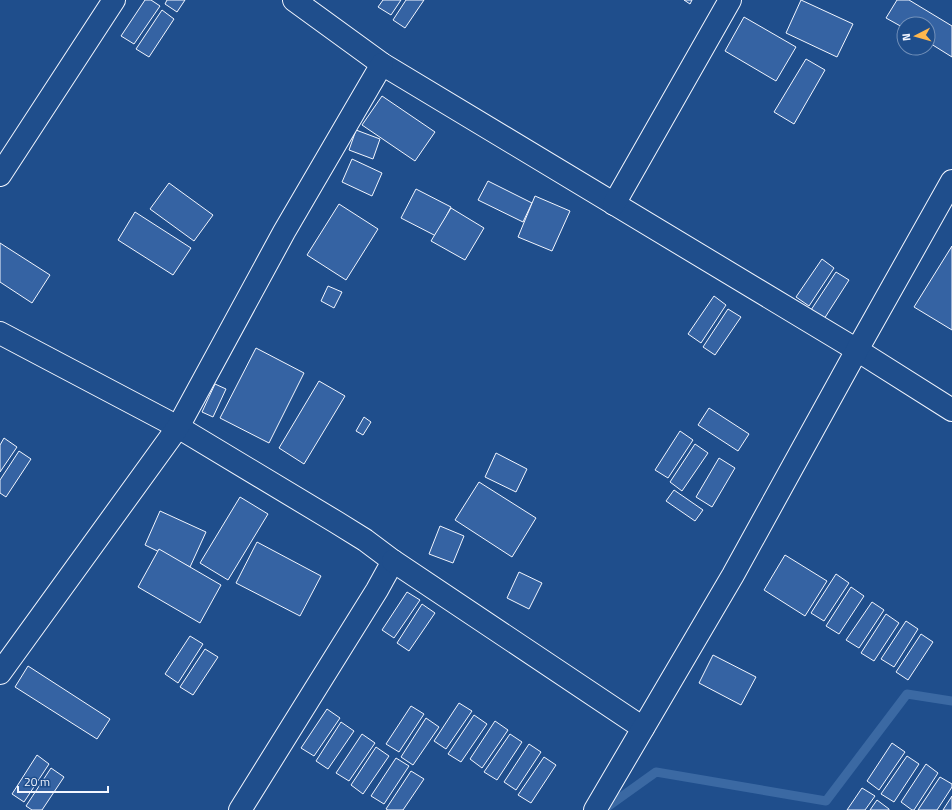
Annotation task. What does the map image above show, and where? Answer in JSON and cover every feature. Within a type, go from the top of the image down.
[{"type":"street","points":[[0,175],[114,0]]},
{"type":"street","points":[[614,204],[730,0]]},
{"type":"street","points":[[297,1],[382,64],[857,350],[952,410]]},
{"type":"street","points":[[0,673],[178,427],[284,232],[382,64]]},
{"type":"street","points":[[595,810],[733,575],[952,181]]},
{"type":"street","points":[[0,333],[178,427],[336,522],[365,540],[393,561],[643,728]]},
{"type":"street","points":[[240,810],[377,590],[393,561]]},
{"type":"building","points":[[145,0],[151,0],[160,6],[134,44],[121,36]]},
{"type":"building","points":[[167,0],[185,0],[177,12],[165,4]]},
{"type":"building","points":[[383,0],[401,0],[391,15],[378,7]]},
{"type":"building","points":[[406,0],[424,0],[405,28],[393,20]]},
{"type":"building","points":[[684,0],[692,0],[690,4]]},
{"type":"building","points":[[801,0],[853,24],[837,57],[786,33]]},
{"type":"building","points":[[897,0],[909,0],[935,16],[896,16],[896,24],[886,18]]},
{"type":"building","points":[[162,10],[174,19],[149,57],[136,49]]},
{"type":"building","points":[[936,16],[952,26],[952,57],[936,47]]},
{"type":"building","points":[[744,17],[796,47],[776,81],[725,51]]},
{"type":"building","points":[[806,59],[825,70],[794,124],[774,112]]},
{"type":"building","points":[[382,96],[435,132],[415,161],[362,125]]},
{"type":"building","points":[[356,130],[380,139],[373,159],[349,150]]},
{"type":"building","points":[[352,159],[382,173],[372,196],[342,182]]},
{"type":"building","points":[[488,181],[532,203],[523,222],[478,200]]},
{"type":"building","points":[[169,183],[213,215],[194,241],[150,209]]},
{"type":"building","points":[[416,189],[451,207],[436,236],[401,218]]},
{"type":"building","points":[[535,196],[570,211],[552,251],[518,237]]},
{"type":"building","points":[[339,204],[378,229],[346,280],[307,255]]},
{"type":"building","points":[[451,208],[484,228],[465,260],[431,241]]},
{"type":"building","points":[[135,212],[191,248],[173,275],[118,240]]},
{"type":"building","points":[[0,243],[50,275],[32,303],[0,282]]},
{"type":"building","points":[[952,246],[952,330],[914,307]]},
{"type":"building","points":[[822,259],[834,268],[809,306],[796,297]]},
{"type":"building","points":[[836,272],[849,280],[824,319],[811,310]]},
{"type":"building","points":[[328,286],[342,292],[334,308],[321,301]]},
{"type":"building","points":[[714,296],[726,305],[701,343],[688,334]]},
{"type":"building","points":[[728,309],[741,317],[715,355],[703,347]]},
{"type":"building","points":[[256,348],[304,373],[269,443],[220,418]]},
{"type":"building","points":[[319,381],[345,396],[304,464],[279,448]]},
{"type":"building","points":[[215,384],[226,389],[213,417],[202,412]]},
{"type":"building","points":[[709,408],[749,434],[738,451],[698,425]]},
{"type":"building","points":[[364,417],[371,422],[363,435],[356,431]]},
{"type":"building","points":[[680,431],[693,440],[668,478],[655,470]]},
{"type":"building","points":[[4,438],[17,447],[0,472],[0,445]]},
{"type":"building","points":[[695,444],[708,453],[682,491],[670,482]]},
{"type":"building","points":[[19,451],[31,459],[6,497],[0,493],[0,480]]},
{"type":"building","points":[[496,453],[527,469],[516,492],[485,477]]},
{"type":"building","points":[[719,458],[735,468],[712,507],[696,497]]},
{"type":"building","points":[[479,482],[536,518],[512,557],[455,520]]},
{"type":"building","points":[[674,490],[703,510],[695,521],[666,501]]},
{"type":"building","points":[[240,497],[268,514],[228,580],[200,563]]},
{"type":"building","points":[[160,511],[206,532],[190,567],[145,545]]},
{"type":"building","points":[[440,526],[464,536],[453,563],[429,554]]},
{"type":"building","points":[[257,542],[321,576],[300,616],[236,583]]},
{"type":"building","points":[[159,549],[221,585],[200,623],[138,587]]},
{"type":"building","points":[[785,555],[827,581],[805,616],[764,590]]},
{"type":"building","points":[[519,572],[542,583],[529,609],[507,598]]},
{"type":"building","points":[[836,574],[849,583],[824,621],[811,613]]},
{"type":"building","points":[[851,587],[864,596],[839,634],[826,626]]},
{"type":"building","points":[[407,592],[420,600],[394,638],[382,630]]},
{"type":"building","points":[[872,602],[884,610],[859,648],[846,640]]},
{"type":"building","points":[[422,604],[435,613],[409,651],[397,643]]},
{"type":"building","points":[[886,614],[899,623],[874,661],[861,653]]},
{"type":"building","points":[[906,621],[918,629],[894,667],[881,659]]},
{"type":"building","points":[[921,634],[933,642],[908,680],[896,672]]},
{"type":"building","points":[[190,636],[203,644],[178,683],[165,674]]},
{"type":"building","points":[[205,649],[218,657],[193,695],[180,687]]},
{"type":"building","points":[[713,655],[756,677],[741,705],[699,683]]},
{"type":"building","points":[[28,666],[110,719],[97,739],[15,687]]},
{"type":"building","points":[[459,703],[472,711],[446,749],[434,741]]},
{"type":"building","points":[[411,706],[424,714],[399,752],[386,744]]},
{"type":"building","points":[[327,709],[340,718],[314,756],[301,748]]},
{"type":"building","points":[[474,715],[487,724],[461,762],[448,754]]},
{"type":"building","points":[[426,718],[439,727],[413,765],[401,757]]},
{"type":"building","points":[[495,721],[508,730],[482,768],[470,759]]},
{"type":"building","points":[[341,722],[354,731],[328,769],[316,761]]},
{"type":"building","points":[[362,734],[375,743],[349,781],[336,773]]},
{"type":"building","points":[[510,734],[522,742],[497,780],[484,772]]},
{"type":"building","points":[[892,743],[905,752],[879,790],[867,781]]},
{"type":"building","points":[[529,744],[541,752],[516,790],[504,782]]},
{"type":"building","points":[[376,747],[389,756],[363,794],[351,785]]},
{"type":"building","points":[[37,755],[49,764],[24,802],[12,794]]},
{"type":"building","points":[[907,756],[919,764],[894,802],[881,794]]},
{"type":"building","points":[[544,757],[556,765],[531,803],[518,795]]},
{"type":"building","points":[[396,758],[409,766],[384,804],[371,796]]},
{"type":"building","points":[[926,764],[938,773],[914,810],[912,810],[901,802]]},
{"type":"building","points":[[51,768],[64,777],[42,810],[32,810],[26,806]]},
{"type":"building","points":[[411,771],[424,779],[403,810],[386,809]]},
{"type":"building","points":[[940,777],[952,784],[952,787],[937,810],[918,810]]},
{"type":"building","points":[[862,788],[875,796],[865,810],[847,810]]},
{"type":"building","points":[[952,796],[952,810],[943,810]]},
{"type":"building","points":[[877,800],[889,809],[889,810],[870,810]]},
{"type":"waterway","points":[[603,810],[656,772],[826,801],[907,694],[952,701]]}]
